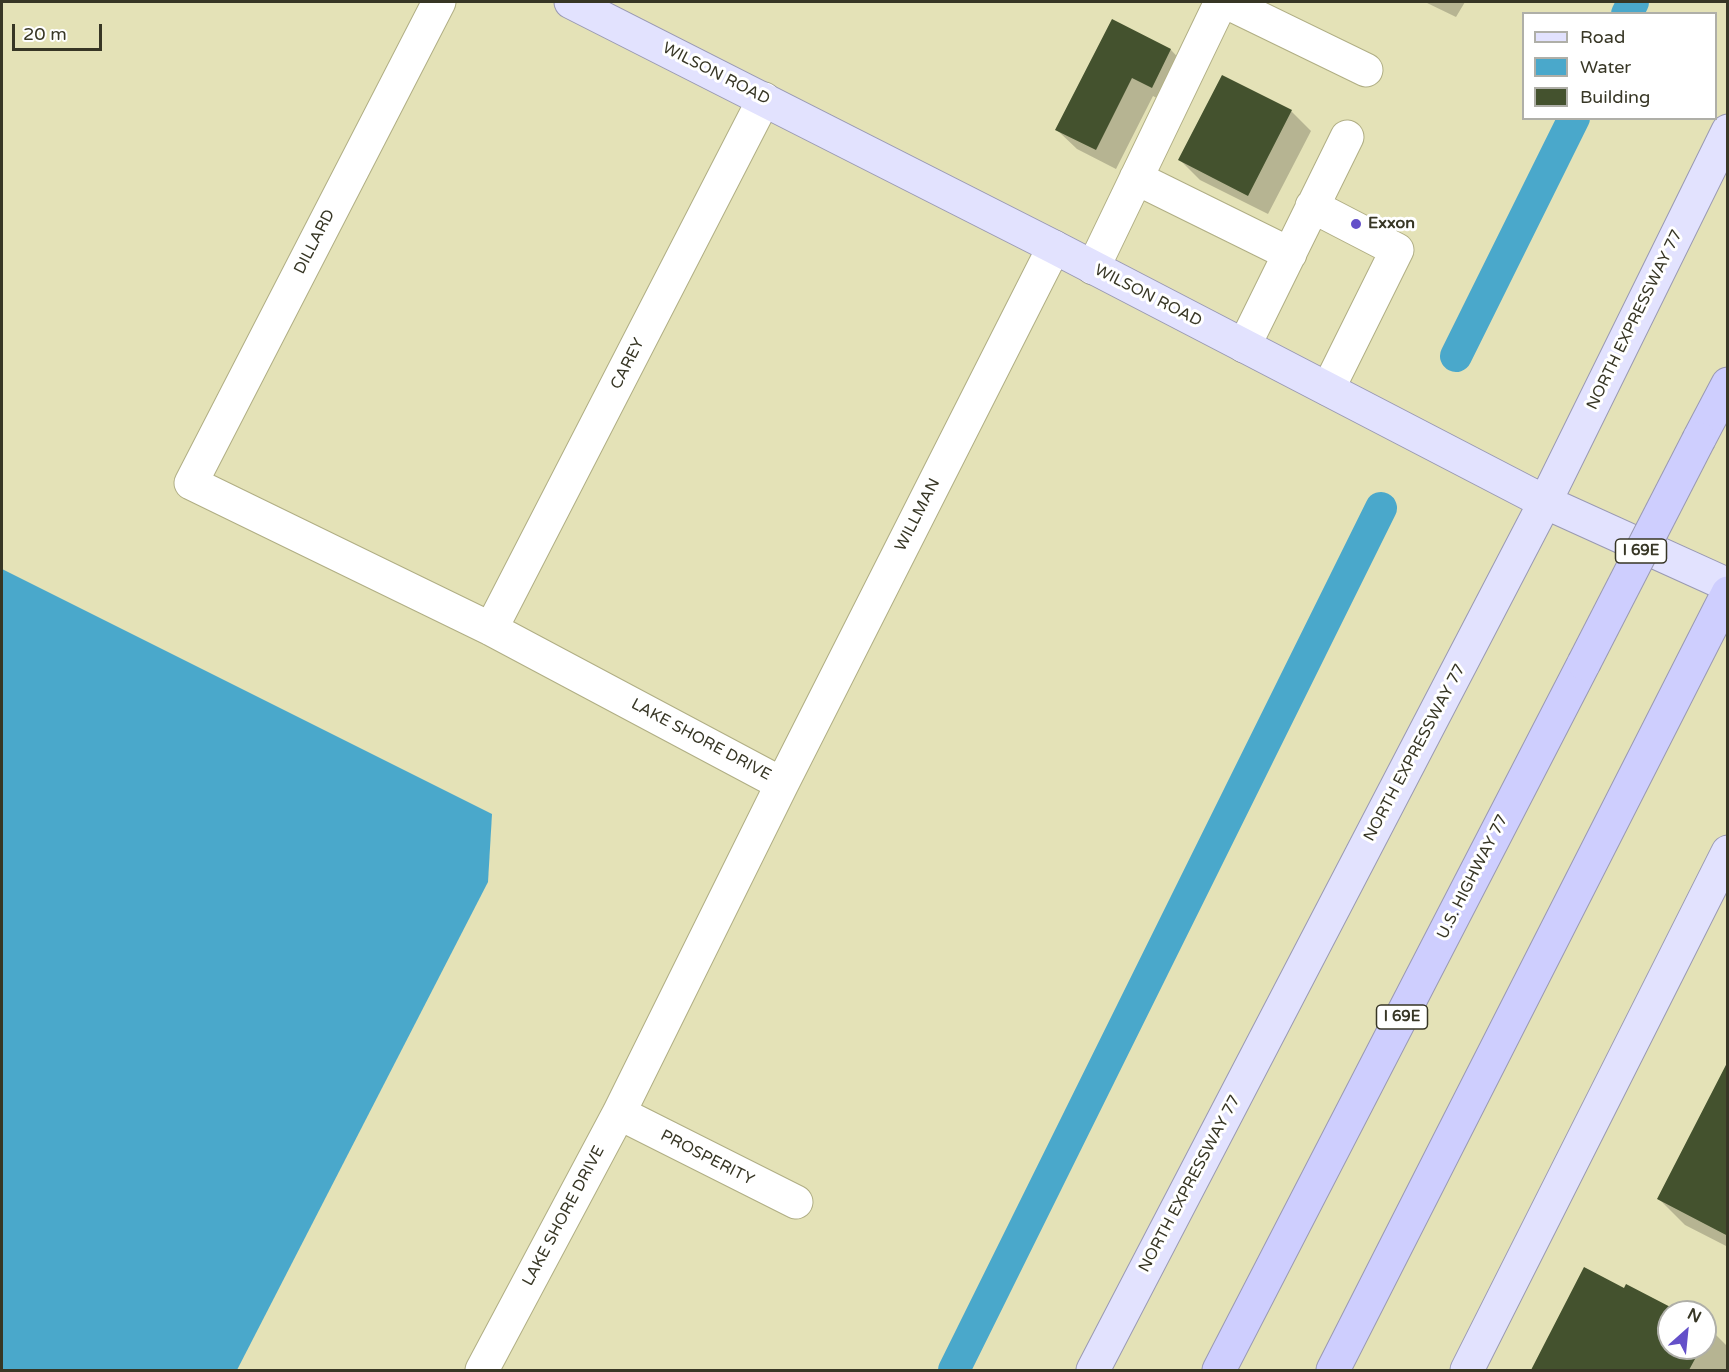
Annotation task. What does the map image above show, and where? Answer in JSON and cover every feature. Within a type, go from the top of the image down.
[{"type":"highway","name":"U.S. HIGHWAY 77","points":[[1220,1371],[1728,384]]},
{"type":"highway","points":[[1333,1371],[1728,593]]},
{"type":"main road","name":"WILSON ROAD","points":[[571,2],[1054,247],[1545,502],[1728,585]]},
{"type":"main road","name":"NORTH EXPRESSWAY 77","points":[[1093,1371],[1545,502],[1728,131]]},
{"type":"main road","points":[[1467,1371],[1728,852]]},
{"type":"street","name":"DILLARD","points":[[191,483],[439,2]]},
{"type":"street","points":[[1093,268],[1221,2]]},
{"type":"street","points":[[1226,2],[1366,70]]},
{"type":"street","name":"CAREY","points":[[491,629],[764,99]]},
{"type":"street","points":[[1244,346],[1347,137]]},
{"type":"street","points":[[1136,178],[1290,254]]},
{"type":"street","points":[[1312,206],[1397,250],[1328,389]]},
{"type":"street","name":"WILLMAN","points":[[782,784],[1054,247]]},
{"type":"street","name":"LAKE SHORE DRIVE","points":[[191,483],[491,629],[782,784],[619,1113],[482,1371]]},
{"type":"street","name":"PROSPERITY","points":[[619,1113],[796,1202]]},
{"type":"water","points":[[2,569],[492,814],[488,882],[237,1370],[2,1370]]},
{"type":"building","points":[[1112,19],[1171,49],[1152,88],[1132,78],[1096,150],[1055,130]]},
{"type":"building","points":[[1222,75],[1292,110],[1248,196],[1178,160]]},
{"type":"building","points":[[1728,1061],[1728,1236],[1657,1199]]},
{"type":"building","points":[[1584,1267],[1624,1288],[1626,1284],[1657,1300],[1657,1360],[1694,1360],[1689,1370],[1531,1370]]},
{"type":"waterway","points":[[1628,12],[1633,2]]},
{"type":"waterway","points":[[1456,356],[1573,120]]},
{"type":"waterway","points":[[954,1370],[1381,508]]},
{"type":"place","name":"Exxon","points":[[1356,224]]}]
